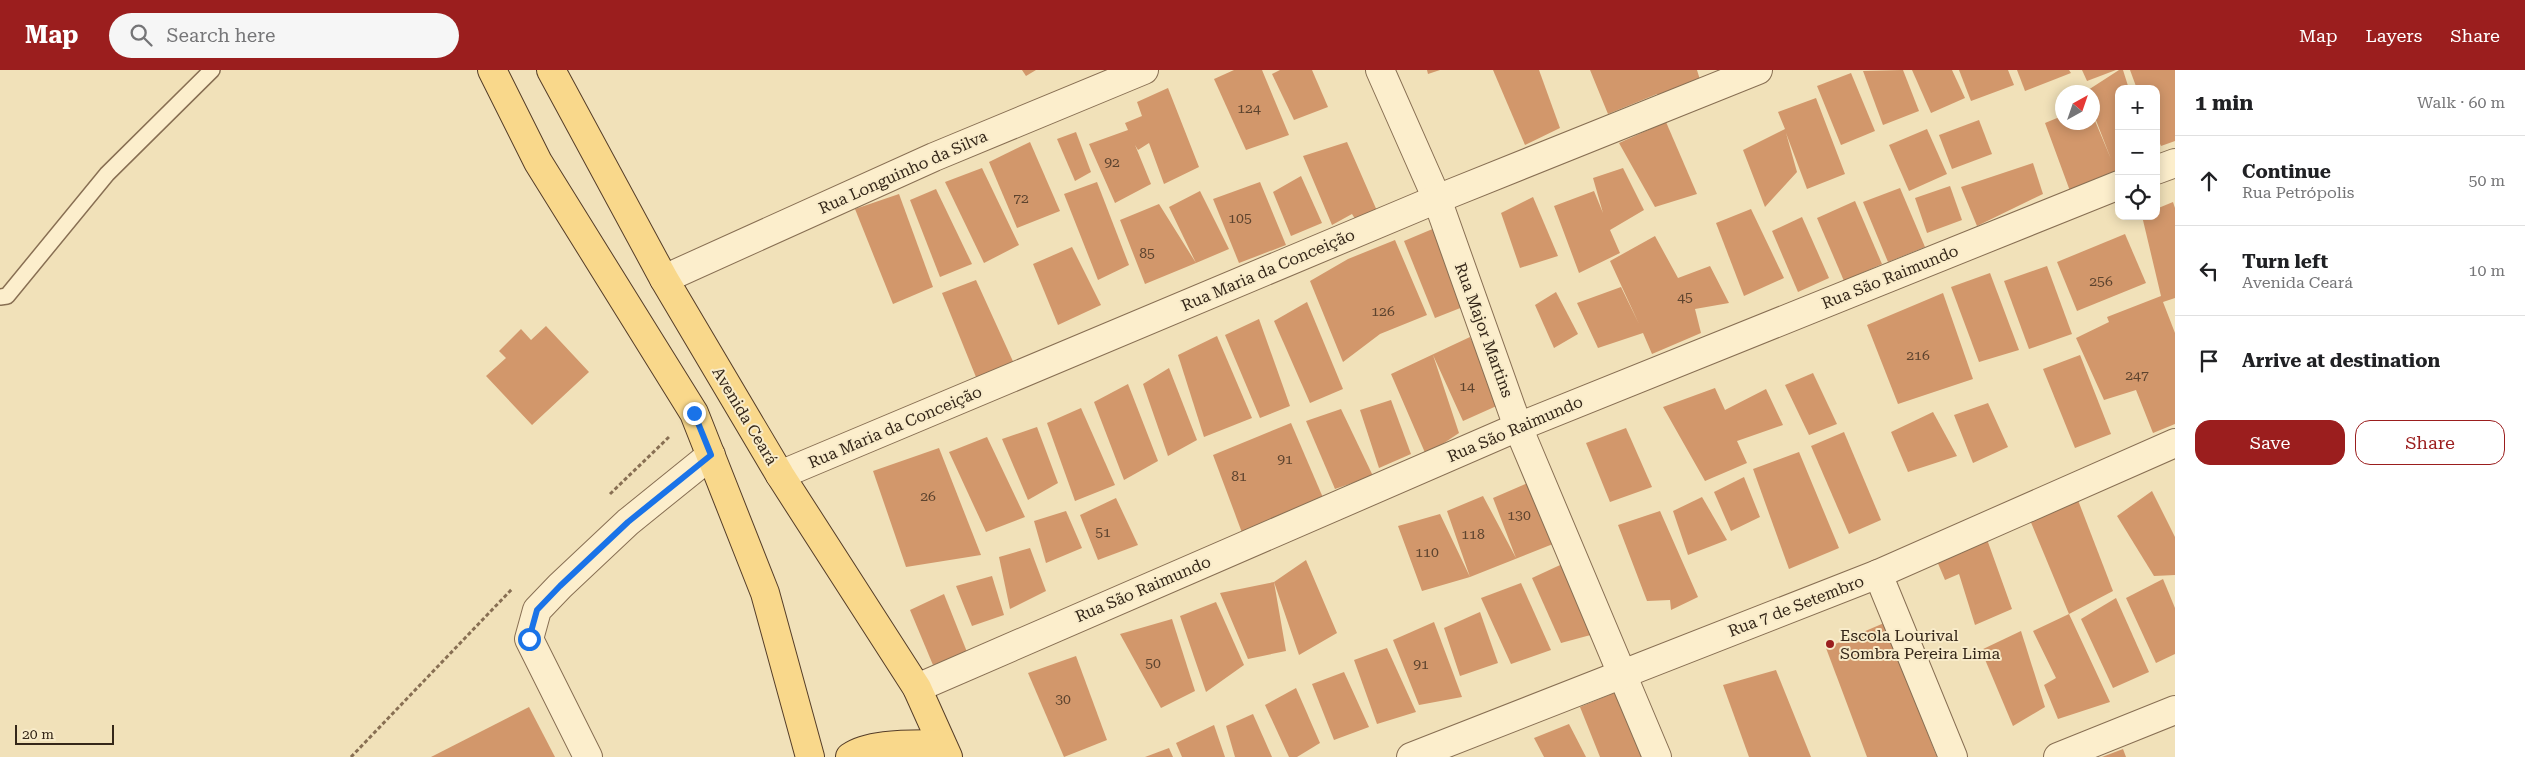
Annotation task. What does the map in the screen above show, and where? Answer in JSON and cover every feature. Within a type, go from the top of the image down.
[{"type":"main road","points":[[492,70],[538,162],[694,413],[765,593],[810,757]]},
{"type":"main road","name":"Avenida Ceará","points":[[551,70],[664,279],[780,475],[917,688],[944,751]]},
{"type":"main road","points":[[850,757],[857,752],[893,745],[944,751]]},
{"type":"street","name":"Rua Longuinho da Silva","points":[[664,279],[934,157],[1144,70]]},
{"type":"street","name":"Rua Major Martins","points":[[1380,70],[1437,200],[1518,427],[1657,757]]},
{"type":"street","name":"Rua Maria da Conceição","points":[[780,475],[1437,200],[1758,70]]},
{"type":"street","points":[[2160,168],[2175,162]]},
{"type":"street","name":"Rua São Raimundo","points":[[917,688],[1518,427],[2115,187]]},
{"type":"street","name":"Rua 7 de Setembro","points":[[1411,757],[1878,574],[2175,443]]},
{"type":"street","points":[[588,757],[529,639],[537,610],[628,522],[711,455]]},
{"type":"street","points":[[1878,574],[1953,757]]},
{"type":"street","points":[[2058,757],[2175,710]]},
{"type":"lane","points":[[0,297],[7,296],[107,174],[212,70]]},
{"type":"building","points":[[1022,70],[1036,70],[1026,76]]},
{"type":"building","points":[[1234,70],[1262,70],[1289,135],[1246,150],[1214,79]]},
{"type":"building","points":[[1280,70],[1312,70],[1328,107],[1294,120],[1272,74]]},
{"type":"building","points":[[1427,70],[1440,70],[1428,74]]},
{"type":"building","points":[[1493,70],[1539,70],[1560,128],[1525,145]]},
{"type":"building","points":[[1590,70],[1697,70],[1701,83],[1659,98],[1657,94],[1608,114]]},
{"type":"building","points":[[1903,70],[1919,111],[1883,125],[1863,71]]},
{"type":"building","points":[[1912,70],[1952,70],[1965,98],[1931,113]]},
{"type":"building","points":[[1959,70],[2008,70],[2014,85],[1971,101]]},
{"type":"building","points":[[2017,70],[2069,70],[2071,73],[2025,91]]},
{"type":"building","points":[[2082,70],[2116,70],[2087,81]]},
{"type":"building","points":[[2119,70],[2123,70],[2128,85],[2115,85],[2115,177],[2070,191],[2045,123],[2055,119],[2055,130],[2099,130],[2111,159],[2100,130],[2100,85],[2096,85]]},
{"type":"building","points":[[2130,70],[2175,70],[2175,141],[2161,146],[2160,144],[2160,85],[2136,85]]},
{"type":"building","points":[[1851,73],[1875,131],[1841,145],[1817,86]]},
{"type":"building","points":[[1168,88],[1199,167],[1164,184],[1149,143],[1138,150],[1135,145],[1151,184],[1115,203],[1089,144],[1128,130],[1125,123],[1142,116],[1137,102]]},
{"type":"building","points":[[1816,98],[1845,174],[1807,189],[1786,133],[1797,172],[1765,207],[1743,150],[1785,129],[1778,112]]},
{"type":"building","points":[[1979,120],[1992,154],[1952,169],[1939,135]]},
{"type":"building","points":[[1666,122],[1697,194],[1655,207],[1619,143]]},
{"type":"building","points":[[1927,129],[1947,174],[1909,191],[1889,145]]},
{"type":"building","points":[[1076,132],[1091,172],[1075,181],[1057,139]]},
{"type":"building","points":[[1030,142],[1060,211],[1017,228],[989,162]]},
{"type":"building","points":[[1347,142],[1381,220],[1361,228],[1352,214],[1332,225],[1303,156]]},
{"type":"building","points":[[2033,163],[2043,194],[1977,226],[1961,187]]},
{"type":"building","points":[[982,168],[1019,245],[984,263],[945,182]]},
{"type":"building","points":[[1623,168],[1644,210],[1610,230],[1620,253],[1579,273],[1554,206],[1594,191],[1603,213],[1593,178]]},
{"type":"building","points":[[1301,176],[1322,223],[1291,236],[1273,192]]},
{"type":"building","points":[[1097,182],[1129,265],[1098,280],[1064,194]]},
{"type":"building","points":[[1260,182],[1286,245],[1239,263],[1213,199]]},
{"type":"building","points":[[1950,186],[1962,220],[1927,233],[1915,198]]},
{"type":"building","points":[[1900,188],[1925,247],[1888,262],[1863,202]]},
{"type":"building","points":[[936,189],[972,264],[940,277],[910,200]]},
{"type":"building","points":[[1200,191],[1229,249],[1196,263],[1169,207]]},
{"type":"building","points":[[899,194],[933,287],[893,304],[855,209]]},
{"type":"building","points":[[1533,197],[1558,256],[1520,268],[1501,213]]},
{"type":"building","points":[[1855,201],[1882,264],[1844,281],[1817,218]]},
{"type":"building","points":[[2173,202],[2175,208],[2175,298],[2163,302],[2175,333],[2175,424],[2153,433],[2136,390],[2104,400],[2076,338],[2109,322],[2107,317],[2161,296],[2143,220],[2160,220],[2160,207]]},
{"type":"building","points":[[1159,204],[1196,263],[1145,284],[1120,220]]},
{"type":"building","points":[[1751,209],[1784,278],[1744,296],[1716,223]]},
{"type":"building","points":[[1802,217],[1829,278],[1798,292],[1772,231]]},
{"type":"building","points":[[1442,225],[1473,303],[1435,318],[1404,241]]},
{"type":"building","points":[[2125,234],[2146,283],[2077,311],[2057,262]]},
{"type":"building","points":[[1655,236],[1678,278],[1710,266],[1729,303],[1695,309],[1701,333],[1652,354],[1643,333],[1598,348],[1577,303],[1621,287],[1639,324],[1610,261]]},
{"type":"building","points":[[1395,240],[1427,315],[1380,334],[1343,362],[1310,281],[1348,259]]},
{"type":"building","points":[[1072,247],[1101,305],[1058,325],[1033,264]]},
{"type":"building","points":[[2047,266],[2072,334],[2029,349],[2004,281]]},
{"type":"building","points":[[1990,273],[2019,350],[1979,362],[1951,287]]},
{"type":"building","points":[[976,280],[1016,368],[978,382],[942,293]]},
{"type":"building","points":[[1556,292],[1578,334],[1554,348],[1535,305]]},
{"type":"building","points":[[1943,293],[1973,379],[1898,404],[1867,325]]},
{"type":"building","points":[[1307,302],[1343,389],[1310,403],[1274,321]]},
{"type":"building","points":[[1259,319],[1290,406],[1260,418],[1225,335]]},
{"type":"building","points":[[546,326],[589,372],[532,425],[486,376],[506,358],[499,351],[521,329],[531,340]]},
{"type":"building","points":[[1217,336],[1252,418],[1204,437],[1178,355]]},
{"type":"building","points":[[1470,337],[1501,404],[1463,421],[1433,355],[1459,433],[1426,455],[1391,374]]},
{"type":"building","points":[[2080,355],[2111,434],[2075,448],[2043,369]]},
{"type":"building","points":[[1169,368],[1197,440],[1168,456],[1143,384]]},
{"type":"building","points":[[1813,373],[1837,424],[1809,435],[1785,385]]},
{"type":"building","points":[[1128,384],[1158,461],[1124,480],[1094,402]]},
{"type":"building","points":[[1715,388],[1725,410],[1766,389],[1783,425],[1737,441],[1747,463],[1705,481],[1663,407]]},
{"type":"building","points":[[1391,400],[1411,454],[1379,468],[1360,410]]},
{"type":"building","points":[[1988,403],[2008,447],[1973,463],[1954,415]]},
{"type":"building","points":[[1081,408],[1115,485],[1075,501],[1047,423]]},
{"type":"building","points":[[1341,409],[1373,476],[1335,489],[1306,421]]},
{"type":"building","points":[[1933,412],[1957,456],[1908,472],[1891,432]]},
{"type":"building","points":[[1291,423],[1324,500],[1244,538],[1213,455]]},
{"type":"building","points":[[1037,427],[1058,483],[1028,500],[1002,439]]},
{"type":"building","points":[[1626,428],[1652,487],[1610,502],[1586,443]]},
{"type":"building","points":[[1844,432],[1881,520],[1849,534],[1811,446]]},
{"type":"building","points":[[987,437],[1025,517],[986,532],[949,452]]},
{"type":"building","points":[[939,448],[981,555],[906,567],[873,471]]},
{"type":"building","points":[[1799,452],[1839,548],[1789,569],[1753,469]]},
{"type":"building","points":[[1744,477],[1760,517],[1731,531],[1714,492]]},
{"type":"building","points":[[1530,482],[1558,542],[1470,577],[1447,511],[1483,496],[1516,558],[1493,498]]},
{"type":"building","points":[[2152,491],[2175,537],[2175,575],[2154,576],[2117,516]]},
{"type":"building","points":[[2076,495],[2113,591],[2069,614],[2027,513]]},
{"type":"building","points":[[1702,497],[1727,540],[1688,555],[1673,511]]},
{"type":"building","points":[[1116,498],[1138,545],[1098,560],[1080,515]]},
{"type":"building","points":[[1066,511],[1082,548],[1046,563],[1034,521]]},
{"type":"building","points":[[1660,511],[1698,597],[1671,610],[1670,600],[1647,601],[1618,525]]},
{"type":"building","points":[[1440,514],[1470,577],[1422,591],[1398,526]]},
{"type":"building","points":[[1984,531],[2012,609],[1975,625],[1959,574],[1945,580],[1934,554]]},
{"type":"building","points":[[1030,548],[1046,591],[1010,609],[999,557]]},
{"type":"building","points":[[1306,560],[1337,633],[1299,655],[1274,582]]},
{"type":"building","points":[[1571,560],[1598,633],[1561,643],[1532,578]]},
{"type":"building","points":[[992,576],[1004,615],[972,626],[956,586]]},
{"type":"building","points":[[2163,579],[2175,608],[2175,654],[2156,663],[2126,598]]},
{"type":"building","points":[[1274,582],[1286,651],[1248,659],[1220,593]]},
{"type":"building","points":[[1521,583],[1551,650],[1511,664],[1481,598]]},
{"type":"building","points":[[944,594],[967,652],[933,665],[910,610]]},
{"type":"building","points":[[2116,598],[2149,672],[2113,688],[2081,619]]},
{"type":"building","points":[[1216,602],[1244,665],[1206,692],[1180,616]]},
{"type":"building","points":[[1480,612],[1498,663],[1460,676],[1444,628]]},
{"type":"building","points":[[2069,614],[2110,702],[2058,719],[2044,685],[2056,678],[2033,631]]},
{"type":"building","points":[[1172,619],[1195,691],[1161,708],[1120,634]]},
{"type":"building","points":[[1434,622],[1462,697],[1419,705],[1393,640]]},
{"type":"building","points":[[1884,623],[1937,757],[1867,757],[1826,648]]},
{"type":"building","points":[[2021,631],[2045,707],[2013,726],[1981,650]]},
{"type":"building","points":[[1387,648],[1416,712],[1377,724],[1354,660]]},
{"type":"building","points":[[1076,656],[1107,740],[1064,757],[1028,673]]},
{"type":"building","points":[[1776,670],[1811,757],[1749,757],[1723,685]]},
{"type":"building","points":[[1344,672],[1369,727],[1334,740],[1312,684]]},
{"type":"building","points":[[1296,688],[1320,743],[1297,757],[1289,757],[1265,705]]},
{"type":"building","points":[[1626,688],[1654,757],[1600,757],[1580,707]]},
{"type":"building","points":[[529,707],[555,757],[431,757]]},
{"type":"building","points":[[1253,714],[1272,757],[1235,757],[1226,726]]},
{"type":"building","points":[[1569,724],[1586,757],[1544,757],[1534,738]]},
{"type":"building","points":[[1214,725],[1225,757],[1182,757],[1176,743]]},
{"type":"building","points":[[1169,748],[1173,757],[1145,757]]},
{"type":"building","points":[[2123,749],[2126,757],[2102,757]]},
{"type":"place","name":"Escola Lourival Sombra Pereira Lima","points":[[1830,644]]},
{"type":"route","points":[[529,639],[537,610],[560,586],[628,522],[711,455],[694,413]]}]
